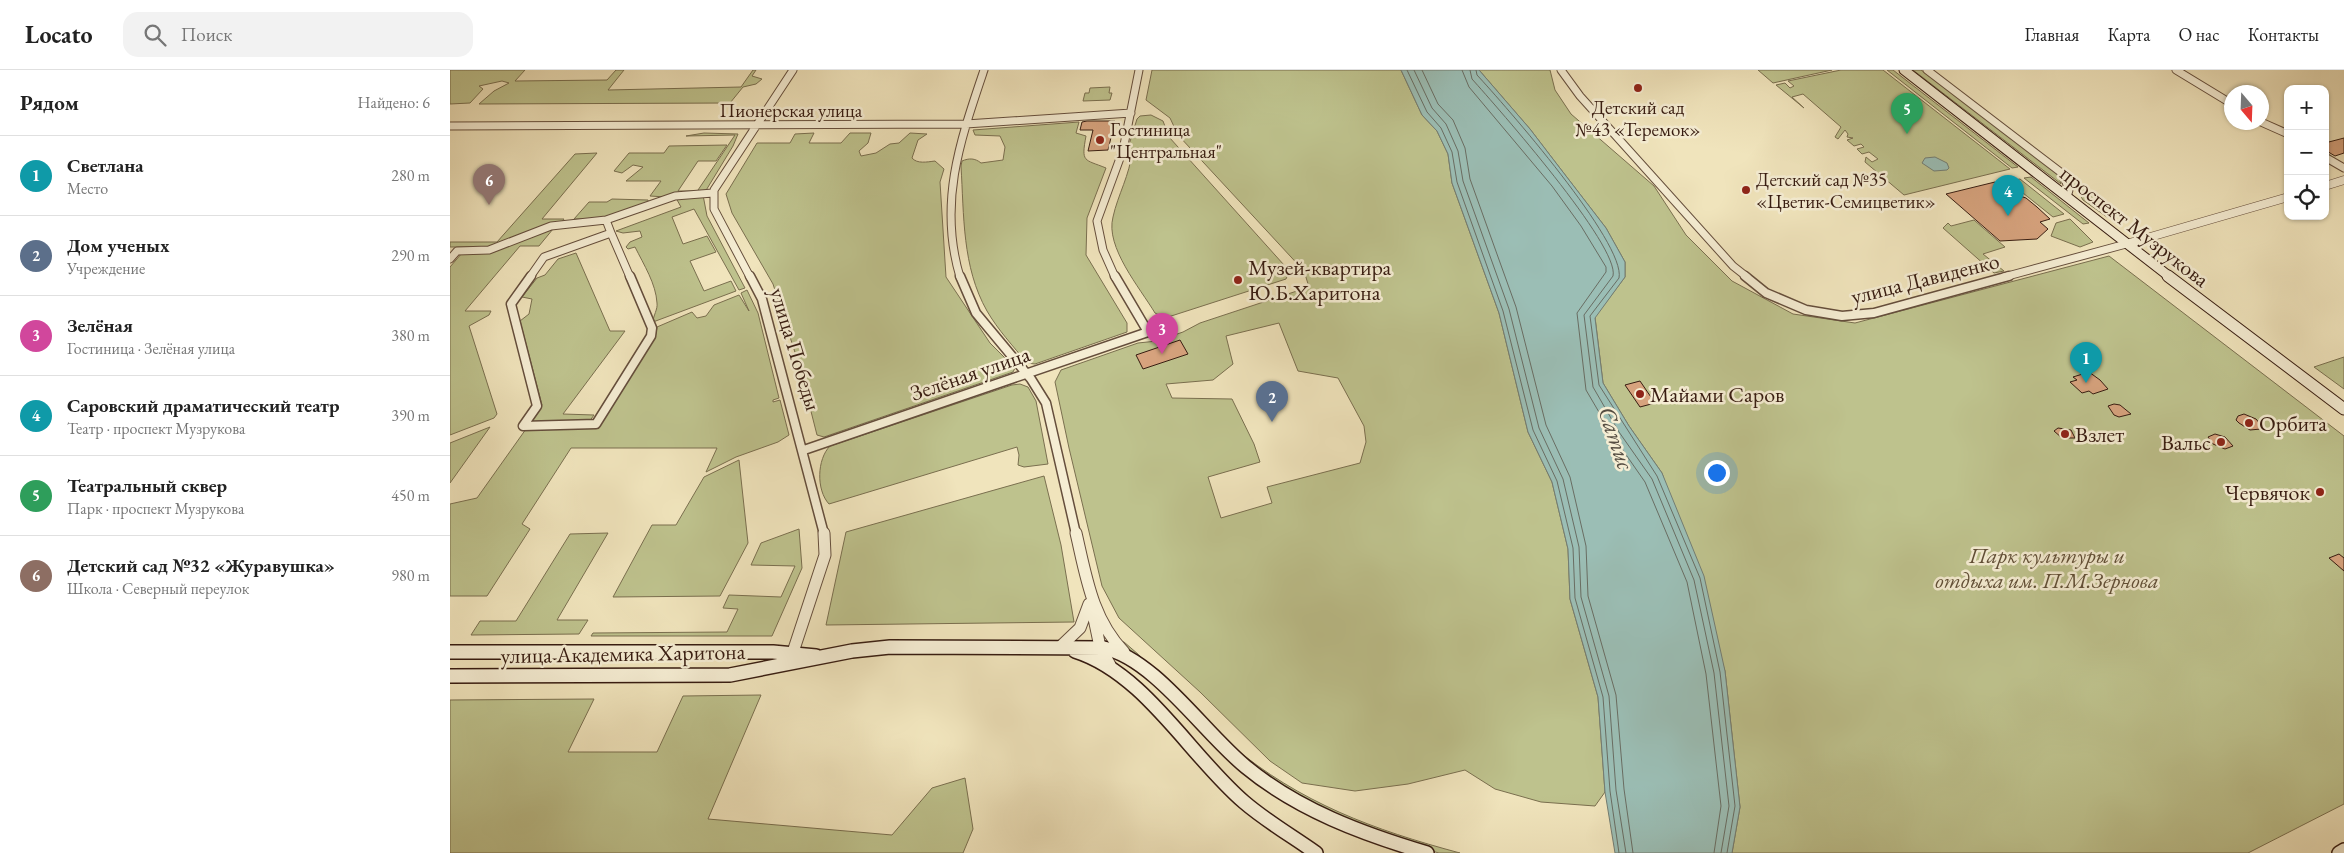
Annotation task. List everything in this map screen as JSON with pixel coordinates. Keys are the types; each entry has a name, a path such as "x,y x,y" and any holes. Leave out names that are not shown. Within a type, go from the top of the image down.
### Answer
{"main road":[{"name":"проспект Музрукова","path":"1904,70 2126,244 2344,409"},
{"name":"улица Академика Харитона","path":"450,652 791,659 870,649 919,646 1062,649 1100,647 1113,650 1129,658 1159,683 1224,749 1273,789 1336,823 1364,834 1426,853"},
{"name":"улица Академика Харитона","path":"1062,649 1091,656 1110,665 1123,675 1244,802 1316,853"},
{"name":"улица Академика Харитона","path":"450,676 686,676 749,673 791,659"},
{"path":"2339,853 2344,850"}],"street":[{"path":"450,259 457,251 489,250 551,226 606,220 675,196 713,194 724,172 793,70"},
{"path":"984,70 966,124 952,179 953,252 960,280 976,312 998,342 1038,386 1046,403 1091,597 1110,638 1129,658"},
{"path":"1127,133 1139,70"},
{"name":"улица Давиденко","path":"1561,70 1580,96 1733,266 1775,297 1806,310 1842,316 1874,312 2126,244"},
{"path":"1927,70 2063,174 2069,190 2066,197"},
{"path":"2176,70 2224,99"},
{"name":"Пионерская улица","path":"450,126 966,124 1131,113"},
{"path":"2269,124 2284,131"},
{"name":"Зелёная улица","path":"804,450 1148,332 1103,252 1097,233 1097,222 1127,133"},
{"path":"2329,159 2344,168"},
{"path":"2329,185 2344,180"},
{"name":"улица Победы","path":"713,194 714,209 762,299 824,529 825,555 791,659"},
{"path":"2126,244 2284,198"},
{"path":"606,220 652,328 651,336 596,424 523,426 537,406 511,304 544,257 611,234"},
{"path":"1091,597 1091,610 1100,647 1110,665"},
{"path":"1062,649 1080,628 1091,597"}],"green space":[{"path":"450,70 525,70 515,81 607,80 616,70 624,70 608,90 741,87 753,70 756,70 752,76 762,79 756,84 743,87 730,103 479,104 494,91 509,83 502,81 479,86 483,89 470,103 450,104"},
{"path":"1152,70 1401,70 1422,115 1437,131 1448,154 1452,183 1499,313 1528,432 1552,482 1568,549 1570,599 1598,697 1605,792 1595,806 1541,802 1495,789 1465,770 1408,784 1355,791 1302,783 1270,761 1200,692 1119,618 1102,586 1069,448 1055,382 1061,370 1138,343 1157,341 1183,332 1200,323 1309,287 1304,271 1178,135 1170,118 1146,100","holes":["1279,323 1298,371 1338,378 1364,426 1366,442 1360,463 1267,487 1272,503 1221,518 1208,477 1260,462 1254,444 1232,399 1172,398 1166,384 1213,380 1233,364 1226,336"]},
{"name":"Парк культуры и отдыха им. П.М.Зернова","path":"1479,70 1550,70 1555,90 1571,114 1654,186 1686,235 1732,281 1793,314 1855,323 2109,256 2344,436 2344,804 2248,853 1732,853 1740,807 1725,671 1662,473 1629,426 1603,383 1595,317 1625,277 1625,262 1606,228 1530,129"},
{"path":"1758,70 1832,70 1773,83"},
{"path":"1841,70 1883,70 2010,169 1904,195 1865,162 1866,157 1872,162 1878,159 1869,152 1862,154 1857,149 1864,147 1861,144 1854,146 1847,140 1853,138 1847,137 1848,134 1845,130 1838,139 1835,137 1841,127 1803,94 1792,97 1804,108 1776,85 1785,83 1790,88 1794,86 1788,81"},
{"path":"1887,70 1893,70 2018,167 2012,168"},
{"path":"1913,70 1921,70 2058,174 2061,184"},
{"path":"1110,87 1109,93 1112,93 1110,100 1083,101 1085,93 1089,93 1090,88"},
{"path":"1151,115 1163,121 1169,137 1284,265 1289,272 1286,279 1165,318 1155,313 1125,267 1114,241 1112,229 1115,209 1131,160 1132,151 1128,148 1137,119 1140,116"},
{"path":"1079,122 1076,133 1086,136 1084,156 1089,161 1106,168 1087,218 1086,255 1127,323 1127,332 1035,364 1027,363 991,318 973,277 964,222 962,161 972,159 981,163 1003,160 1005,147 1000,136 975,135 973,130"},
{"path":"704,133 738,134 733,146 705,192 696,193 735,135 686,136"},
{"path":"814,133 809,143 841,143 850,133 871,133 868,143 859,151 861,156 876,153 890,144 899,143 910,133 927,134 918,140 912,158 919,162 935,161 944,169 940,182 946,277 990,343 1015,368 1013,372 824,437 817,435 800,368 773,284 732,213 726,194 757,143 790,143 795,134"},
{"path":"727,145 716,161 698,161 678,191 695,191 666,197 650,196 661,181 626,181 643,167 633,165 622,173 614,171 629,153 664,153 669,146"},
{"path":"597,153 542,219 564,219 562,222 492,247 450,247 450,242 497,242 575,154"},
{"path":"2067,173 2121,214 2107,217 2083,200"},
{"path":"2031,177 2089,223 2083,224 2024,178"},
{"path":"2020,179 2064,214 2053,217 2008,181"},
{"path":"703,195 707,216 745,288 739,290 694,209 672,217 683,244 707,236 716,252 690,261 704,291 731,281 736,291 653,322 657,305 652,282 635,247 628,249 626,247 630,242 642,237 640,231 623,233 616,231 681,207 676,198"},
{"path":"612,199 648,200 649,204 602,219 574,219 589,202 607,202"},
{"path":"2070,219 2093,242 2080,247 2051,236 2056,223"},
{"path":"1974,220 2005,247 1983,254 2004,271 1994,273 1943,228 1948,223 1951,226"},
{"path":"553,229 539,246 520,246 465,311 491,311 489,315 469,326 497,414 494,418 450,435 450,267 462,253 488,253"},
{"path":"576,253 610,331 625,331 563,414 594,415 589,422 529,423 542,405 520,321 529,314 532,299 522,297 537,278 545,275 558,259"},
{"path":"747,290 758,313 779,398 773,400 773,402 780,400 789,435 778,442 736,457 706,472 717,448 571,448 522,524 530,529 487,596 450,596 450,504 477,498 526,429 597,427 656,334 657,327 692,312 697,318 706,316 714,305 739,295 749,311 741,293"},
{"path":"2344,357 2344,389 2314,367"},
{"path":"1020,384 1028,387 1036,401 1048,464 1024,467 1018,465 1019,455 1017,447 829,504 825,498 820,483 820,475 823,459 830,446 1012,385"},
{"path":"490,427 450,483 450,443"},
{"path":"739,460 748,543 720,596 613,597 652,525 676,525 704,477"},
{"path":"1044,476 1061,545 1074,622 826,625 846,532"},
{"path":"799,529 802,568 772,636 591,636 593,633 727,632 738,609 723,608 729,595 781,597 795,566 751,565 761,543"},
{"path":"608,533 557,620 588,620 579,634 471,635 480,621 516,621 570,534"},
{"path":"1119,641 1124,642 1138,654 1231,745 1284,783 1311,799 1368,824 1460,853 1439,853 1428,850 1334,816 1261,774"},
{"path":"761,695 708,819 892,835 932,788 965,778 973,829 963,853 450,853 450,700 594,699 568,752 657,752 683,696"}],"water":[{"name":"Сатис","path":"1401,70 1479,70 1530,129 1606,228 1625,262 1625,277 1595,318 1603,383 1629,426 1662,473 1704,576 1725,671 1740,807 1732,853 1615,853 1605,792 1598,697 1570,599 1568,549 1552,482 1528,432 1499,313 1452,183 1448,154 1437,131 1422,115"},
{"path":"1935,157 1947,163 1949,168 1947,170 1934,171 1922,163 1925,158"}],"building":[{"name":"Гостиница \"Центральная\"","path":"1115,121 1108,150 1088,151 1093,130 1080,130 1082,122"},
{"path":"2344,138 2344,153 2335,156 2329,152 2329,142"},
{"path":"1995,182 2008,192 2026,198 2037,207 2050,219 2040,222 2048,229 2037,239 2000,241 1946,194"},
{"path":"1180,340 1188,354 1143,369 1136,355"},
{"path":"2089,372 2108,389 2093,394 2089,391 2082,393 2070,382 2077,380 2073,377"},
{"name":"Майами Саров","path":"1640,381 1655,403 1640,407 1625,385"},
{"path":"2120,405 2131,414 2119,417 2114,415 2108,406"},
{"name":"Орбита","path":"2244,414 2256,419 2261,425 2261,429 2250,430 2239,423 2236,420 2238,416"},
{"name":"Взлет","path":"2058,428 2071,430 2075,438 2062,438 2054,431"},
{"name":"Вальс","path":"2215,434 2225,437 2233,446 2225,449 2213,444 2208,437"},
{"path":"2339,554 2344,558 2344,571 2329,558"}],"place":[{"name":"Детский сад №43 «Теремок»","path":"1638,88"},
{"name":"Театральный сквер","path":"1907,134"},
{"name":"Гостиница \"Центральная\"","path":"1100,140"},
{"name":"Детский сад №35 «Цветик-Семицветик»","path":"1746,190"},
{"name":"Детский сад №32 «Журавушка»","path":"489,205"},
{"name":"Саровский драматический театр","path":"2008,216"},
{"name":"Музей-квартира Ю.Б.Харитона","path":"1238,280"},
{"name":"Зелёная","path":"1162,354"},
{"name":"Светлана","path":"2086,383"},
{"name":"Майами Саров","path":"1640,394"},
{"name":"Дом ученых","path":"1272,422"},
{"name":"Орбита","path":"2249,423"},
{"name":"Взлет","path":"2065,434"},
{"name":"Вальс","path":"2221,442"},
{"name":"Червячок","path":"2320,492"}]}
